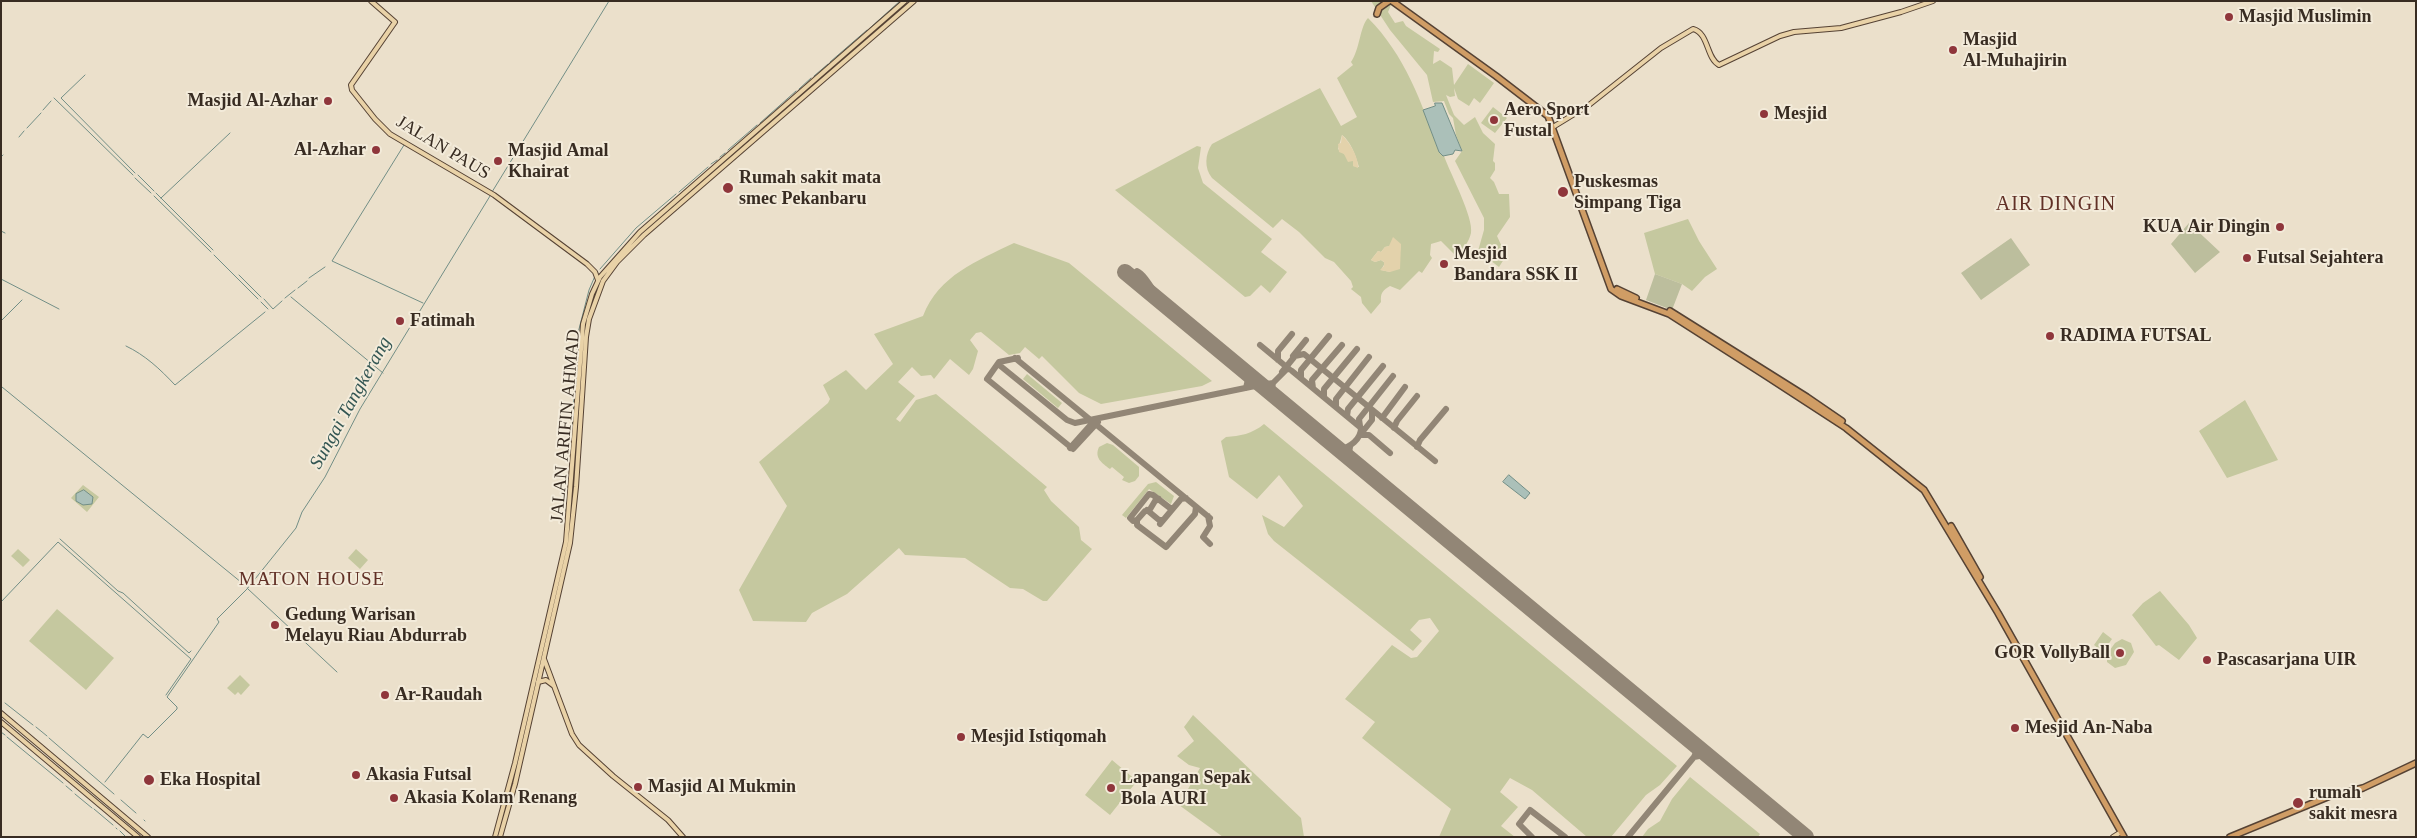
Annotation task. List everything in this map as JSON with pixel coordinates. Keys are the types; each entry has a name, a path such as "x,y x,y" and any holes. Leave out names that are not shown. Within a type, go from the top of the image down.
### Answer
{"highway":[{"path":"1377,14 1379,8 1391,1 1414,14"},
{"path":"1398,1 1544,108 1553,119 1612,286 1624,293 1662,307 1807,397 1924,486 1958,542 2124,835"},
{"path":"2230,837 2330,796 2363,788 2416,763"}],"main road":[{"name":"JALAN PAUS","path":"371,1 394,20 395,23 353,80 352,90 374,119 390,134 494,195 595,272"},
{"name":"JALAN ARIFIN AHMAD","path":"761,131 905,1"},
{"name":"JALAN ARIFIN AHMAD","path":"500,837 557,590 570,543 582,329 598,280 626,246 858,51 914,1"},
{"path":"1554,126 1589,105 1661,48 1693,29 1701,34 1714,61 1719,65 1780,36 1794,32 1841,28 1901,12 1933,1"},
{"path":"855,46 858,51"},
{"name":"JALAN ARIFIN AHMAD","path":"578,422 586,337 596,297 600,287 617,262 652,225"},
{"path":"598,280 595,272 605,271"},
{"name":"JALAN ARIFIN AHMAD","path":"495,837 538,682 557,590"},
{"path":"543,658 572,734 579,745 613,776 668,820 683,837"},
{"path":"538,682 546,680 554,686"},
{"path":"1,713 148,837"},
{"path":"1,722 138,837"},
{"path":"67,777 70,772"},
{"path":"2113,837 2124,835"}],"green space":[{"path":"1371,1 1385,1 1391,5 1388,12 1395,23 1403,21 1406,26 1440,49 1438,52 1434,51 1433,64 1440,60 1452,68 1454,85 1468,64 1494,83 1480,103 1474,98 1469,106 1458,99 1454,88 1455,96 1450,97 1446,95 1454,115 1464,125 1475,117 1483,133 1495,144 1493,161 1495,163 1495,170 1490,178 1494,182 1499,194 1509,194 1510,217 1497,236 1503,249 1502,252 1506,256 1499,267 1478,251 1484,230 1484,218 1455,161 1462,151 1456,135 1453,118 1449,114 1444,101 1433,102 1427,75 1390,30"},
{"path":"1368,18 1381,32 1411,80 1439,152 1444,156 1461,195 1471,226 1469,239 1457,257 1441,241 1431,244 1430,255 1432,258 1422,273 1419,271 1400,290 1390,286 1382,292 1381,302 1371,314 1362,303 1361,297 1351,289 1353,287 1351,281 1334,262 1325,258 1299,232 1282,219 1273,228 1212,178 1206,161 1212,144 1320,88 1341,126 1357,117 1337,78 1353,65 1351,62","holes":["1342,135 1350,145 1359,167 1353,166 1353,161 1338,149","1401,244 1399,259 1390,272 1381,270 1385,263 1381,260 1375,262 1371,260 1378,251 1381,252 1385,247"]},
{"name":"Aero Sport Fustal","path":"1493,107 1507,118 1495,133 1481,123"},
{"path":"1197,146 1201,147 1198,168 1203,183 1272,239 1261,252 1287,272 1270,293 1261,285 1250,296 1245,297 1115,190"},
{"path":"1688,219 1699,241 1717,269 1705,277 1692,291 1682,284 1655,274 1644,233"},
{"path":"2189,223 2220,252 2195,273 2171,244"},
{"path":"2011,238 2030,265 1981,300 1961,273"},
{"path":"1014,243 1069,263 1212,381 1202,386 1101,404 1079,393 1042,356 1039,359 1025,347 1020,353 1009,355 981,332 976,333 970,340 978,351 973,369 969,375 950,359 934,379 931,375 921,376 912,367 898,382 915,396 896,419 900,422 916,400 936,394 1047,487 1044,490 1051,501 1079,527 1081,540 1092,549 1047,601 1043,601 1023,589 1010,588 965,558 905,555 899,548 847,594 812,613 806,622 753,621 739,590 787,506 759,462 828,403 830,399 823,385 846,370 866,390 893,364 874,334 923,316 930,302 949,280 973,263"},
{"path":"1655,274 1682,284 1672,310 1646,300"},
{"path":"1027,374 1062,403 1058,408 1023,379"},
{"path":"2245,400 2278,460 2227,478 2199,431"},
{"path":"1264,424 1677,766 1660,785 1646,795 1611,837 1587,837 1532,790 1510,778 1500,792 1518,807 1501,826 1515,837 1439,837 1451,809 1362,738 1375,722 1345,699 1392,645 1411,658 1417,657 1439,631 1430,618 1419,620 1410,630 1422,641 1413,651 1274,541 1268,534 1262,515 1284,527 1303,506 1279,475 1257,499 1229,477 1221,441 1226,437 1250,432"},
{"path":"1107,443 1113,445 1139,467 1139,476 1135,481 1129,483 1122,480 1124,477 1112,467 1110,469 1104,465 1100,460 1097,454 1099,447"},
{"path":"1156,482 1174,496 1171,504 1149,489 1126,518 1122,515 1148,484"},
{"path":"83,485 99,497 87,512 71,498"},
{"path":"18,549 30,560 23,567 11,556"},
{"path":"356,549 368,560 360,569 348,558"},
{"path":"2160,591 2189,625 2197,638 2179,660 2159,645 2156,646 2132,615 2143,603"},
{"path":"57,609 114,658 86,690 29,641"},
{"path":"2103,632 2112,639 2103,652 2094,645"},
{"name":"GOR VollyBall","path":"2122,639 2131,643 2134,652 2126,665 2115,668 2107,662 2107,654 2115,643"},
{"path":"240,675 250,685 241,695 238,692 235,695 227,688"},
{"path":"1193,715 1301,818 1304,837 1223,837 1179,805 1200,768 1189,765 1177,756 1194,741 1184,727"},
{"name":"Lapangan Sepak Bola AURI","path":"1112,760 1137,781 1110,815 1085,795"},
{"path":"1690,777 1760,834 1758,837 1642,837 1648,829 1660,821 1672,799"}],"sand":[{"path":"1342,135 1355,155 1358,168 1353,166 1353,161 1348,162 1344,154 1339,152 1338,144 1341,143"},
{"path":"1393,237 1401,244 1400,269 1390,272 1380,270 1384,266 1384,262 1381,260 1375,262 1371,260 1378,251 1381,252 1385,247 1389,246"}],"water":[{"path":"1435,103 1442,103 1462,151 1455,150 1453,154 1443,156 1439,152 1423,110 1435,106"},
{"path":"1509,475 1530,493 1525,499 1503,482"},
{"path":"84,490 93,497 92,504 83,505 76,501 76,494"}],"waterway":[{"name":"Sungai Tangkerang","path":"492,192 609,1"},
{"path":"870,28 900,1"},
{"path":"830,62 867,30"},
{"path":"814,76 828,64"},
{"path":"85,75 61,98 135,173"},
{"path":"799,89 811,78"},
{"path":"760,123 796,91"},
{"path":"54,98 133,175"},
{"path":"43,110 51,101"},
{"path":"27,128 41,113"},
{"path":"728,150 757,125"},
{"path":"19,137 24,131"},
{"path":"161,198 230,133"},
{"path":"404,145 332,261 423,303"},
{"path":"720,157 725,153"},
{"path":"711,164 717,160"},
{"path":"679,192 708,167"},
{"path":"138,175 154,191"},
{"path":"135,178 151,193"},
{"path":"156,193 213,250"},
{"path":"600,269 636,228 676,194"},
{"path":"154,196 211,252"},
{"name":"Sungai Tangkerang","path":"105,782 143,734 148,738 177,709 167,697 219,622 217,619 247,589 296,528 302,512 325,477 360,409 490,196"},
{"path":"1,231 5,233"},
{"path":"214,255 258,299"},
{"path":"309,278 325,267"},
{"path":"239,275 261,297"},
{"path":"578,333 589,290 595,276"},
{"path":"1,279 59,309"},
{"path":"298,288 307,281"},
{"path":"285,298 295,290"},
{"path":"291,297 383,373"},
{"path":"264,299 273,309 282,301"},
{"path":"1,321 22,300"},
{"path":"261,302 268,309"},
{"path":"126,346 152,363 175,385 265,312"},
{"path":"576,358 578,337"},
{"path":"572,434 576,362"},
{"path":"2,387 247,587"},
{"path":"566,511 569,479"},
{"path":"60,539 189,653 191,651"},
{"path":"1,602 58,542 191,659 166,695"},
{"path":"248,589 337,672"},
{"path":"5,703 33,725"},
{"path":"36,727 47,736"},
{"path":"1,732 5,735"},
{"path":"7,737 63,783"},
{"path":"49,738 114,794"},
{"path":"66,786 72,791"},
{"path":"75,794 92,808"},
{"path":"121,800 136,813"},
{"path":"94,809 113,825"},
{"path":"120,831 126,837"}],"taxiway":[{"path":"1147,290 1131,282 1129,278 1137,271 1140,273 1163,304"},
{"path":"1278,360 1278,351 1292,334"},
{"path":"1301,378 1301,370 1329,336"},
{"path":"1293,356 1306,340"},
{"path":"1260,345 1289,369"},
{"path":"1313,388 1312,380 1342,345"},
{"path":"1324,397 1324,389 1357,349"},
{"path":"1282,372 1295,356 1304,354 1435,461"},
{"path":"1336,407 1336,399 1369,357"},
{"path":"1015,358 1210,518"},
{"path":"1018,358 999,362 987,379 1073,449 1098,422"},
{"path":"998,364 1067,420 1075,423 1255,386 1264,387"},
{"path":"1347,416 1348,409 1383,366"},
{"path":"1261,385 1273,383 1286,370"},
{"path":"1292,371 1361,428 1359,436 1351,445 1339,449 1335,447"},
{"path":"1246,388 1249,375"},
{"path":"1360,426 1359,419 1393,376"},
{"path":"1273,383 1274,396"},
{"path":"1382,418 1405,387"},
{"path":"1394,428 1397,421 1417,396"},
{"path":"1417,447 1420,440 1446,409"},
{"path":"1372,410 1372,420 1360,435 1369,435 1390,453"},
{"path":"1070,448 1095,420"},
{"path":"1350,447 1349,453 1352,461"},
{"path":"1173,508 1170,508 1149,494 1130,518 1133,521 1137,520 1137,525 1166,547 1195,514 1196,507"},
{"path":"1160,524 1181,499 1186,498"},
{"path":"1137,520 1145,511 1149,511 1155,501 1159,499"},
{"path":"1147,510 1159,520 1163,520"},
{"path":"1208,516 1210,526 1203,537 1210,544"},
{"path":"1693,743 1696,752 1694,757 1704,755 1709,757"},
{"path":"1628,837 1694,757"},
{"path":"1532,837 1519,824 1530,810 1565,837"}],"runway":[{"path":"1125,272 1806,837"}],"place":[{"name":"Masjid Muslimin","path":"2229,17"},
{"name":"Masjid Al-Muhajirin","path":"1953,50"},
{"name":"Masjid Al-Azhar","path":"328,101"},
{"name":"Mesjid","path":"1764,114"},
{"name":"Aero Sport Fustal","path":"1494,120"},
{"name":"Al-Azhar","path":"376,150"},
{"name":"Masjid Amal Khairat","path":"498,161"},
{"name":"Rumah sakit mata smec Pekanbaru","path":"728,188"},
{"name":"Puskesmas Simpang Tiga","path":"1563,192"},
{"name":"KUA Air Dingin","path":"2280,227"},
{"name":"Futsal Sejahtera","path":"2247,258"},
{"name":"Mesjid Bandara SSK II","path":"1444,264"},
{"name":"Fatimah","path":"400,321"},
{"name":"RADIMA FUTSAL","path":"2050,336"},
{"name":"Gedung Warisan Melayu Riau Abdurrab","path":"275,625"},
{"name":"GOR VollyBall","path":"2120,653"},
{"name":"Pascasarjana UIR","path":"2207,660"},
{"name":"Ar-Raudah","path":"385,695"},
{"name":"Mesjid An-Naba","path":"2015,728"},
{"name":"Mesjid Istiqomah","path":"961,737"},
{"name":"Akasia Futsal","path":"356,775"},
{"name":"Eka Hospital","path":"149,780"},
{"name":"Masjid Al Mukmin","path":"638,787"},
{"name":"Lapangan Sepak Bola AURI","path":"1111,788"},
{"name":"Akasia Kolam Renang","path":"394,798"},
{"name":"rumah sakit mesra","path":"2298,803"}],"district":[{"name":"AIR DINGIN","path":"2056,205"},
{"name":"MATON HOUSE","path":"312,580"}]}
